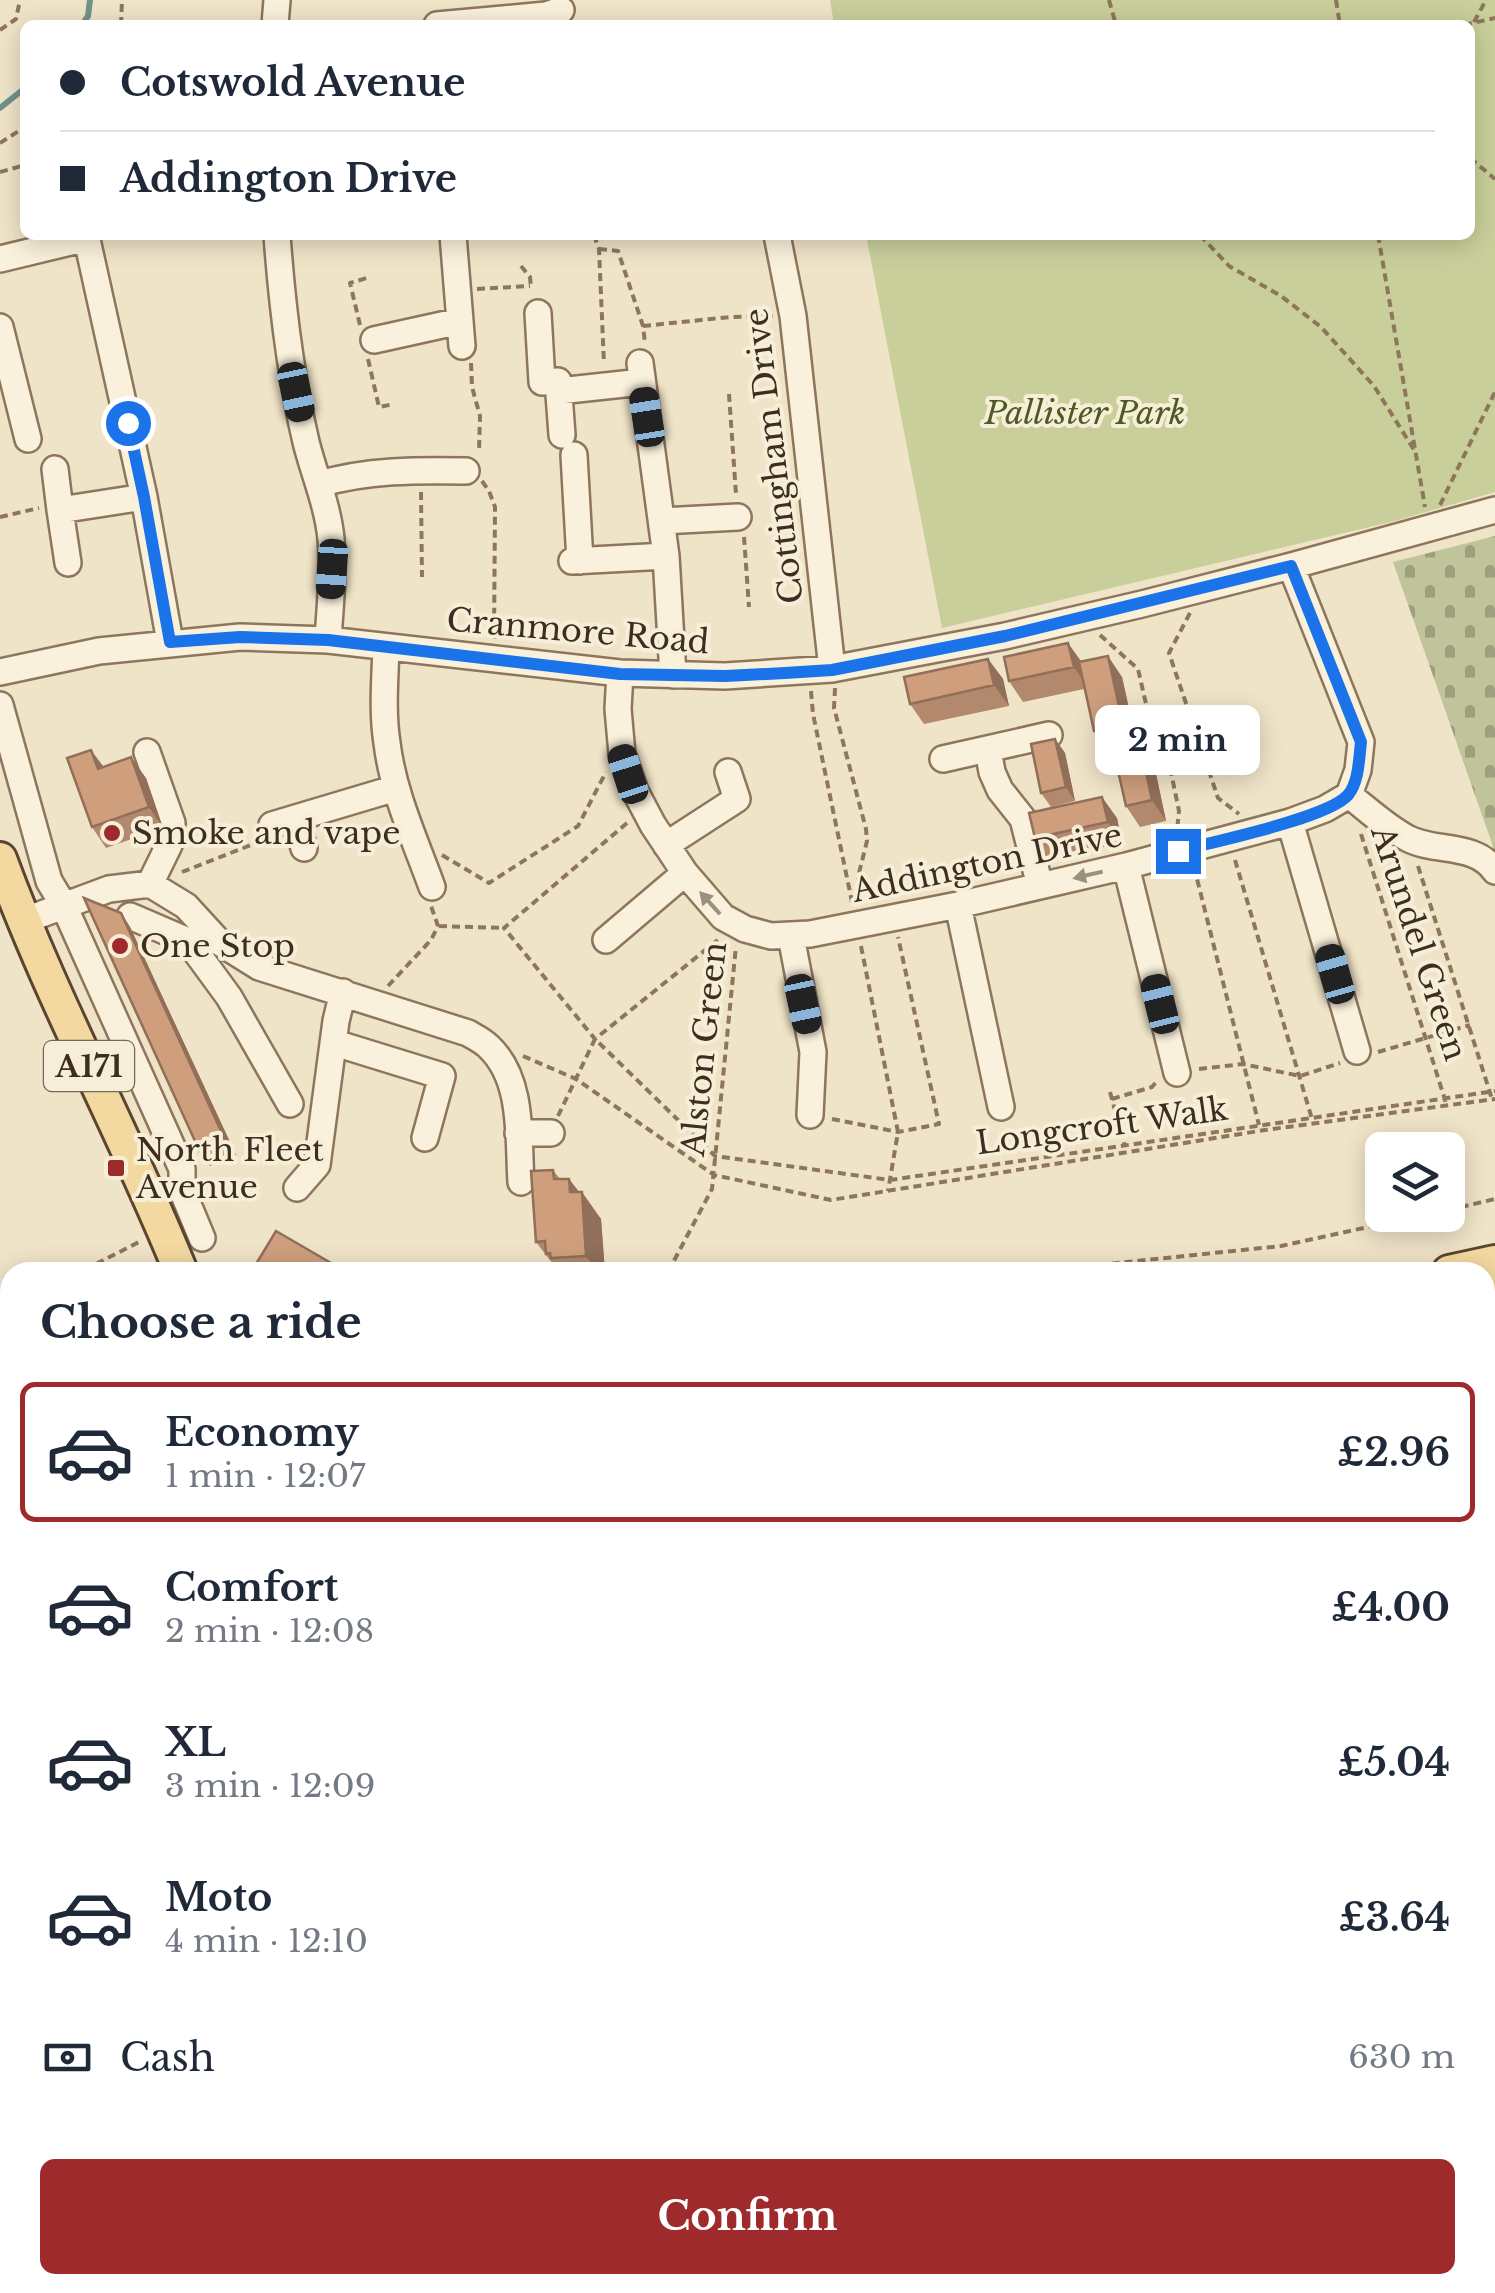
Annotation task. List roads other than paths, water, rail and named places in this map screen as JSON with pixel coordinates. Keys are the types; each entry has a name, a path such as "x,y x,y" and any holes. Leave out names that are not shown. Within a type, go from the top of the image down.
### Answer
{"main road":[{"name":"A171","path":"0,859 22,921 176,1262"}],"street":[{"path":"486,20 562,12"},
{"path":"0,259 75,240"},
{"path":"88,240 144,497 170,642"},
{"path":"277,240 284,324 307,444 331,536 328,640"},
{"path":"374,340 461,333 454,240"},
{"name":"Cottingham Drive","path":"779,240 793,316 827,669"},
{"path":"535,305 542,382 558,381 568,445 576,561 666,556"},
{"path":"0,327 7,386 28,439"},
{"path":"559,390 605,387 641,373 666,556 673,676"},
{"path":"55,469 68,563"},
{"path":"320,484 343,477 466,471"},
{"path":"60,510 144,497"},
{"name":"Cranmore Road","path":"0,672 99,651 240,637 328,640 620,674 725,676 827,669 1082,618 1495,510"},
{"path":"662,521 738,517"},
{"path":"1291,566 1361,742 1358,770 1348,794 1410,840 1465,851 1479,856 1495,870"},
{"path":"386,647 386,730 396,788 432,887"},
{"path":"606,940 685,873 644,809 628,774 620,746 620,674"},
{"path":"0,705 49,880 182,1168 182,1190 202,1238"},
{"path":"943,759 1049,735"},
{"path":"988,749 1000,790 1022,819 1040,886"},
{"path":"146,752 172,823 168,845 150,884"},
{"path":"666,845 736,799 728,772"},
{"path":"304,848 284,822 396,788"},
{"name":"Addington Drive","path":"685,873 714,908 736,925 771,936 791,936 958,905 1126,866 1290,822 1326,809 1348,794"},
{"path":"1290,822 1361,1055"},
{"path":"1126,866 1176,1073"},
{"path":"22,921 109,889 150,884 186,906 218,942 259,967 468,1033 488,1046 509,1075 517,1111 520,1182"},
{"path":"958,905 1001,1107"},
{"path":"130,916 188,941 229,997 290,1104"},
{"path":"791,936 813,1052 810,1114"},
{"path":"229,997 259,967"},
{"path":"297,1188 317,1166 343,992"},
{"path":"335,1044 442,1076 425,1138"},
{"path":"518,1133 551,1132"}],"waterway":[{"path":"85,20 90,0"},
{"path":"0,108 20,92"}],"place":[{"name":"Smoke and vape","path":"112,833"},
{"name":"One Stop","path":"120,946"},
{"name":"North Fleet Avenue","path":"116,1168"}],"park label":[{"name":"Pallister Park","path":"1085,413"}]}
